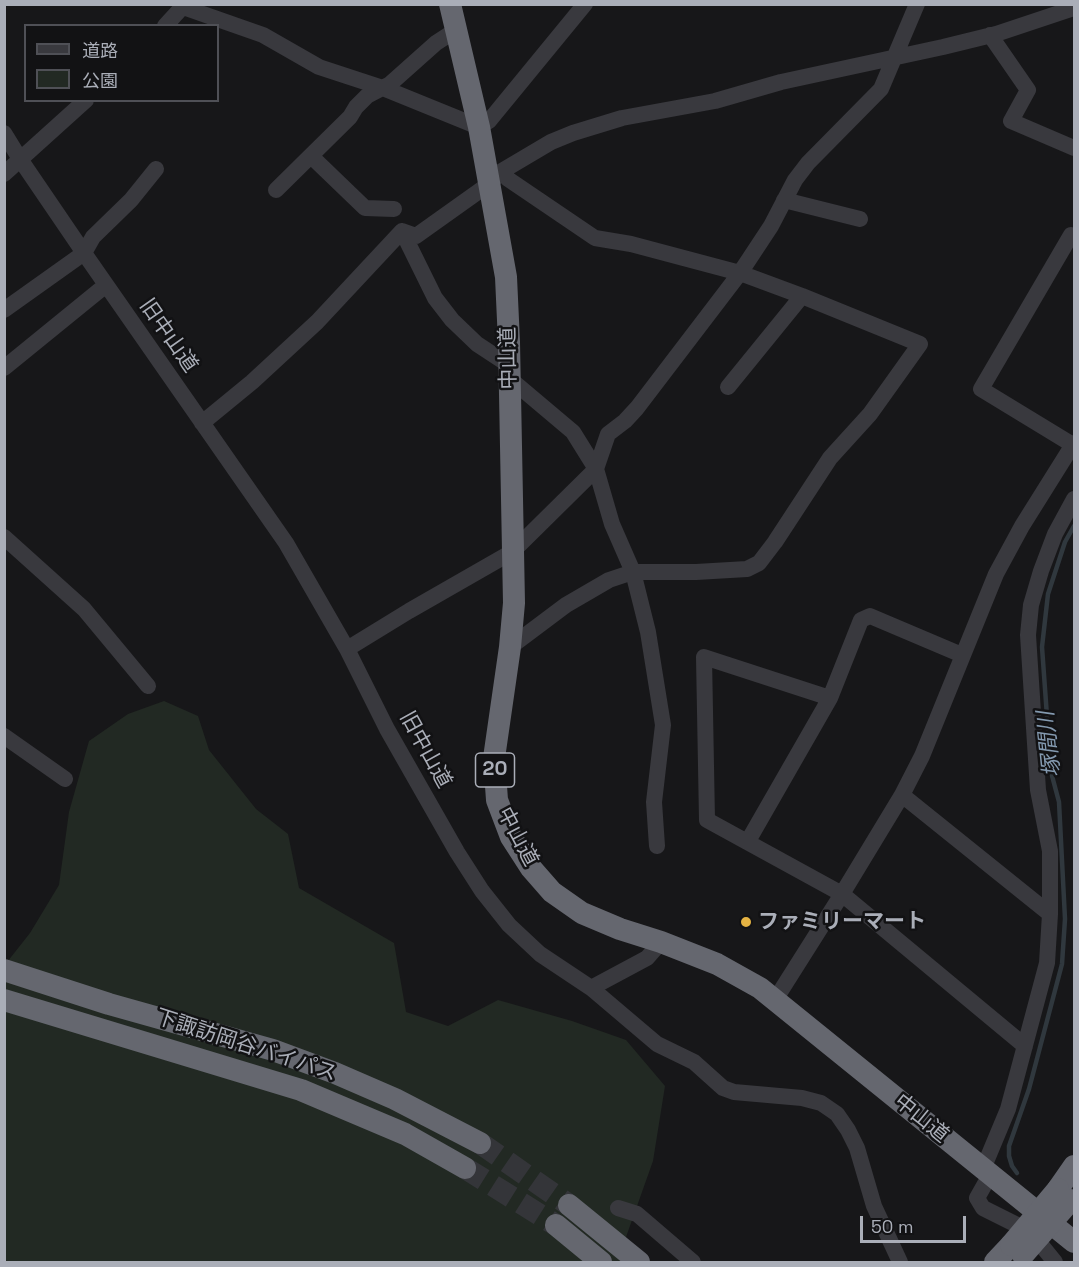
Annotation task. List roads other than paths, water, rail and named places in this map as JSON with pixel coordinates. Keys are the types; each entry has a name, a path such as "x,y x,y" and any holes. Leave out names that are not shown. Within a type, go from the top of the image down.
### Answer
{"highway":[{"name":"中山道","path":"450,4 479,127 496,178 506,277 514,603 494,758 497,800 512,837 531,868 552,892 582,913 717,964 745,979 1074,1242"},
{"name":"下諏訪岡谷バイパス","path":"4,970 109,1004 294,1058 395,1099 480,1143"},
{"name":"下諏訪岡谷バイパス","path":"4,1000 301,1090 405,1134 465,1168"},
{"path":"995,1263 1017,1254 1068,1194 1074,1166"},
{"path":"569,1205 639,1263"},
{"path":"556,1225 601,1263"}],"street":[{"path":"167,24 184,6 262,35 319,67 383,88 479,127 489,121 585,4"},
{"path":"347,650 409,611 512,552 596,469 608,434 637,408 740,273 771,225 795,180 808,163 881,89 917,4"},
{"path":"402,231 416,236 496,178 551,142 573,133 622,118 715,101 781,82 990,35 1074,8"},
{"path":"276,190 350,117 367,96 396,80 436,43 456,30"},
{"path":"990,35 1028,90 1011,121 1074,148"},
{"path":"4,174 84,102"},
{"name":"旧中山道","path":"4,133 106,285 286,543 347,650 387,729 457,852 482,891 509,925 540,954 591,988 657,1044 694,1062 723,1088 734,1092 802,1098 820,1103 837,1114 857,1148 874,1206 900,1263"},
{"path":"311,156 365,208 394,209"},
{"path":"4,310 84,253 93,237 131,200 156,169"},
{"path":"496,178 508,179 595,237 632,244 740,273 920,344 870,414 830,458 775,542 759,562 747,569 633,572 609,580 566,604 510,647"},
{"path":"784,200 860,219"},
{"path":"402,231 435,298 452,320 573,432 596,469 612,524 633,572 648,632 663,725 654,801 657,846"},
{"path":"202,423 252,382 317,322 402,231"},
{"path":"774,1000 902,795 922,756 996,574 1022,526 1074,444 981,389 1071,235 1074,236"},
{"path":"4,368 106,285"},
{"path":"728,387 802,296"},
{"path":"1056,1263 1042,1246 1017,1225 983,1208 977,1198 1008,1109 1047,963 1050,851 1038,790 1028,635 1031,605 1041,571 1054,534 1074,499"},
{"path":"4,537 84,609 148,686"},
{"path":"748,841 830,698 861,620 870,616 963,655"},
{"path":"830,698 704,657 707,819 842,894 1025,1046"},
{"path":"4,736 65,779"},
{"path":"902,795 1050,914"},
{"path":"591,988 647,958 661,942"},
{"path":"618,1208 637,1214 693,1263"}],"waterway":[{"name":"塚間川","path":"1017,1173 1009,1156 1009,1146 1029,1089 1062,964 1065,919 1059,802 1051,772 1042,647 1048,594 1065,542 1074,526"}],"tunnel":[{"path":"480,1143 569,1205"},
{"path":"465,1168 556,1225"}],"place":[{"name":"ファミリーマート","path":"746,922"}]}
